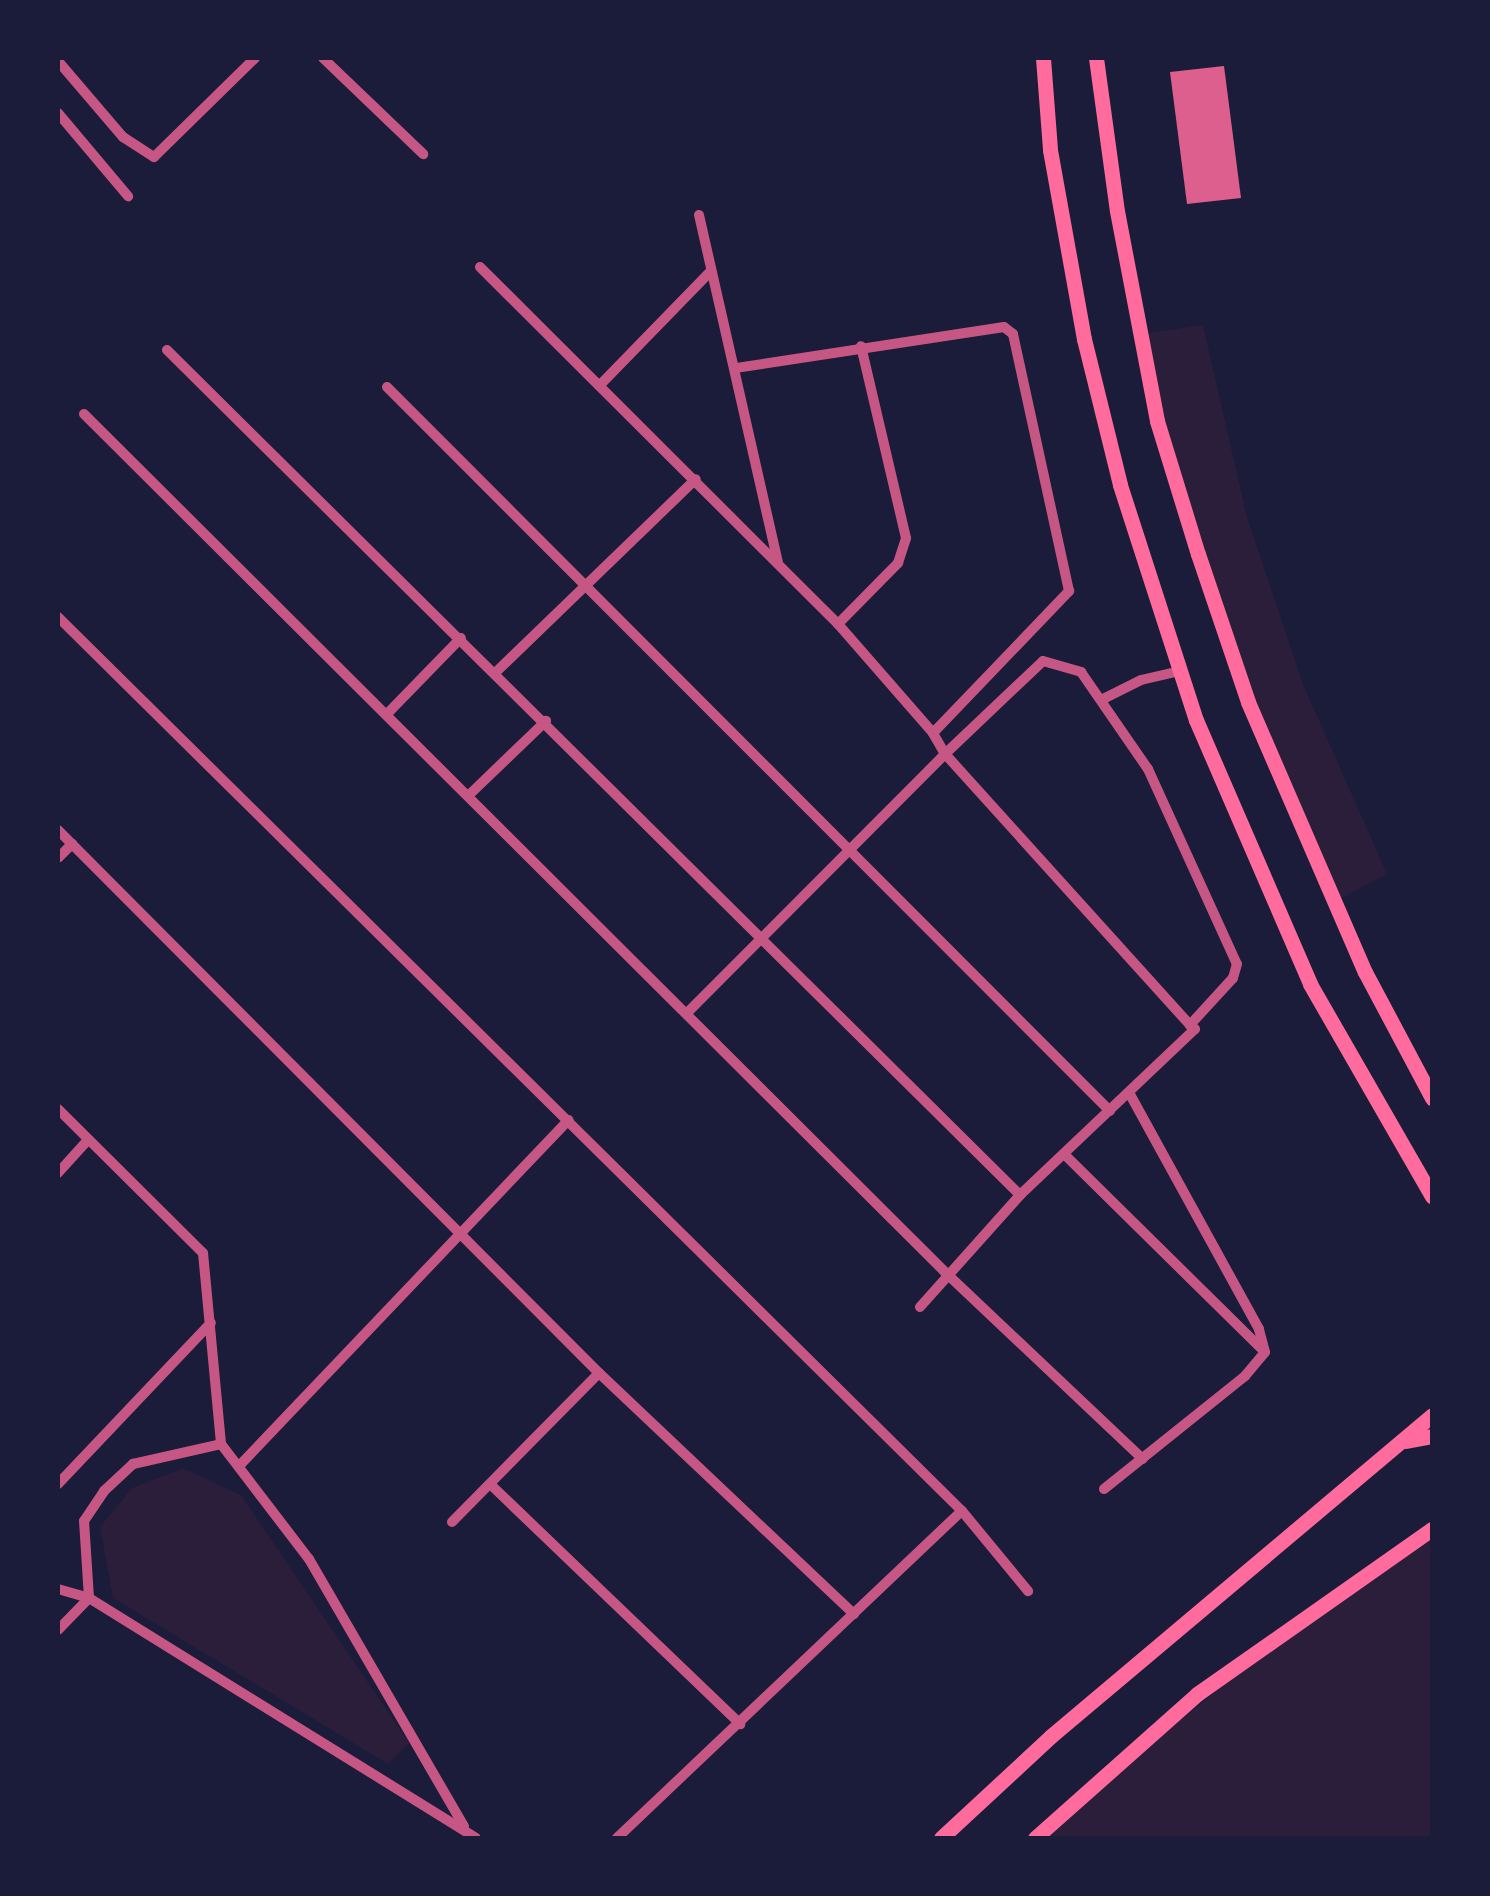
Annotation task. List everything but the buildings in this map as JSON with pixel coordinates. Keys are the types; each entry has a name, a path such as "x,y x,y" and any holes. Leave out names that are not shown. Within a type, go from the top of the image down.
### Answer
{"main road":[{"path":"1042,58 1050,150 1084,339 1120,485 1180,672 1310,984 1432,1196"},
{"path":"1096,58 1117,210 1157,421 1198,554 1272,756 1365,972 1432,1098"},
{"path":"940,1838 1051,1736 1406,1440 1432,1414"},
{"path":"1406,1440 1432,1436"},
{"path":"1034,1838 1197,1694 1432,1529"}],"street":[{"path":"58,61 123,137 154,157 255,58"},
{"path":"323,58 423,154"},
{"path":"58,113 128,196"},
{"path":"699,215 778,564"},
{"path":"480,267 838,624 932,733 945,754 1190,1025 1192,1036 1020,1196 945,1272 920,1307"},
{"path":"601,384 711,270"},
{"path":"734,368 994,325 1013,334 1067,579 1063,600 932,733"},
{"path":"838,624 898,562 906,538 862,346"},
{"path":"167,350 764,935 1020,1196"},
{"path":"387,386 1110,1111"},
{"path":"84,414 689,1011 945,1272 1143,1459"},
{"path":"495,672 696,479"},
{"path":"58,617 962,1512 1028,1591"},
{"path":"387,714 461,638"},
{"path":"689,1011 1043,660 1069,664 1102,699 1148,769 1236,964 1233,978 1190,1025"},
{"path":"1102,699 1141,680 1180,672"},
{"path":"469,794 546,721"},
{"path":"58,830 599,1373 854,1614"},
{"path":"58,858 72,844"},
{"path":"1129,1093 1260,1329 1265,1352"},
{"path":"58,1109 86,1142 203,1253 221,1444 241,1464 309,1559 464,1826 476,1838"},
{"path":"241,1464 569,1120"},
{"path":"58,1173 86,1142"},
{"path":"1064,1154 1265,1352"},
{"path":"58,1484 210,1323"},
{"path":"1104,1489 1245,1376 1265,1352"},
{"path":"452,1522 599,1373"},
{"path":"58,1630 89,1598 84,1521 104,1491 132,1464 221,1444"},
{"path":"490,1484 740,1724"},
{"path":"616,1838 962,1512"},
{"path":"58,1589 89,1598 363,1772 464,1826"}],"shaded area":[{"path":"1203,325 1247,517 1303,684 1387,874 1336,901 1248,702 1204,572 1141,334"},
{"path":"183,1468 241,1495 409,1743 388,1764 113,1598 100,1527 132,1488"},
{"path":"1432,1531 1432,1838 1034,1838 1344,1588"}]}
